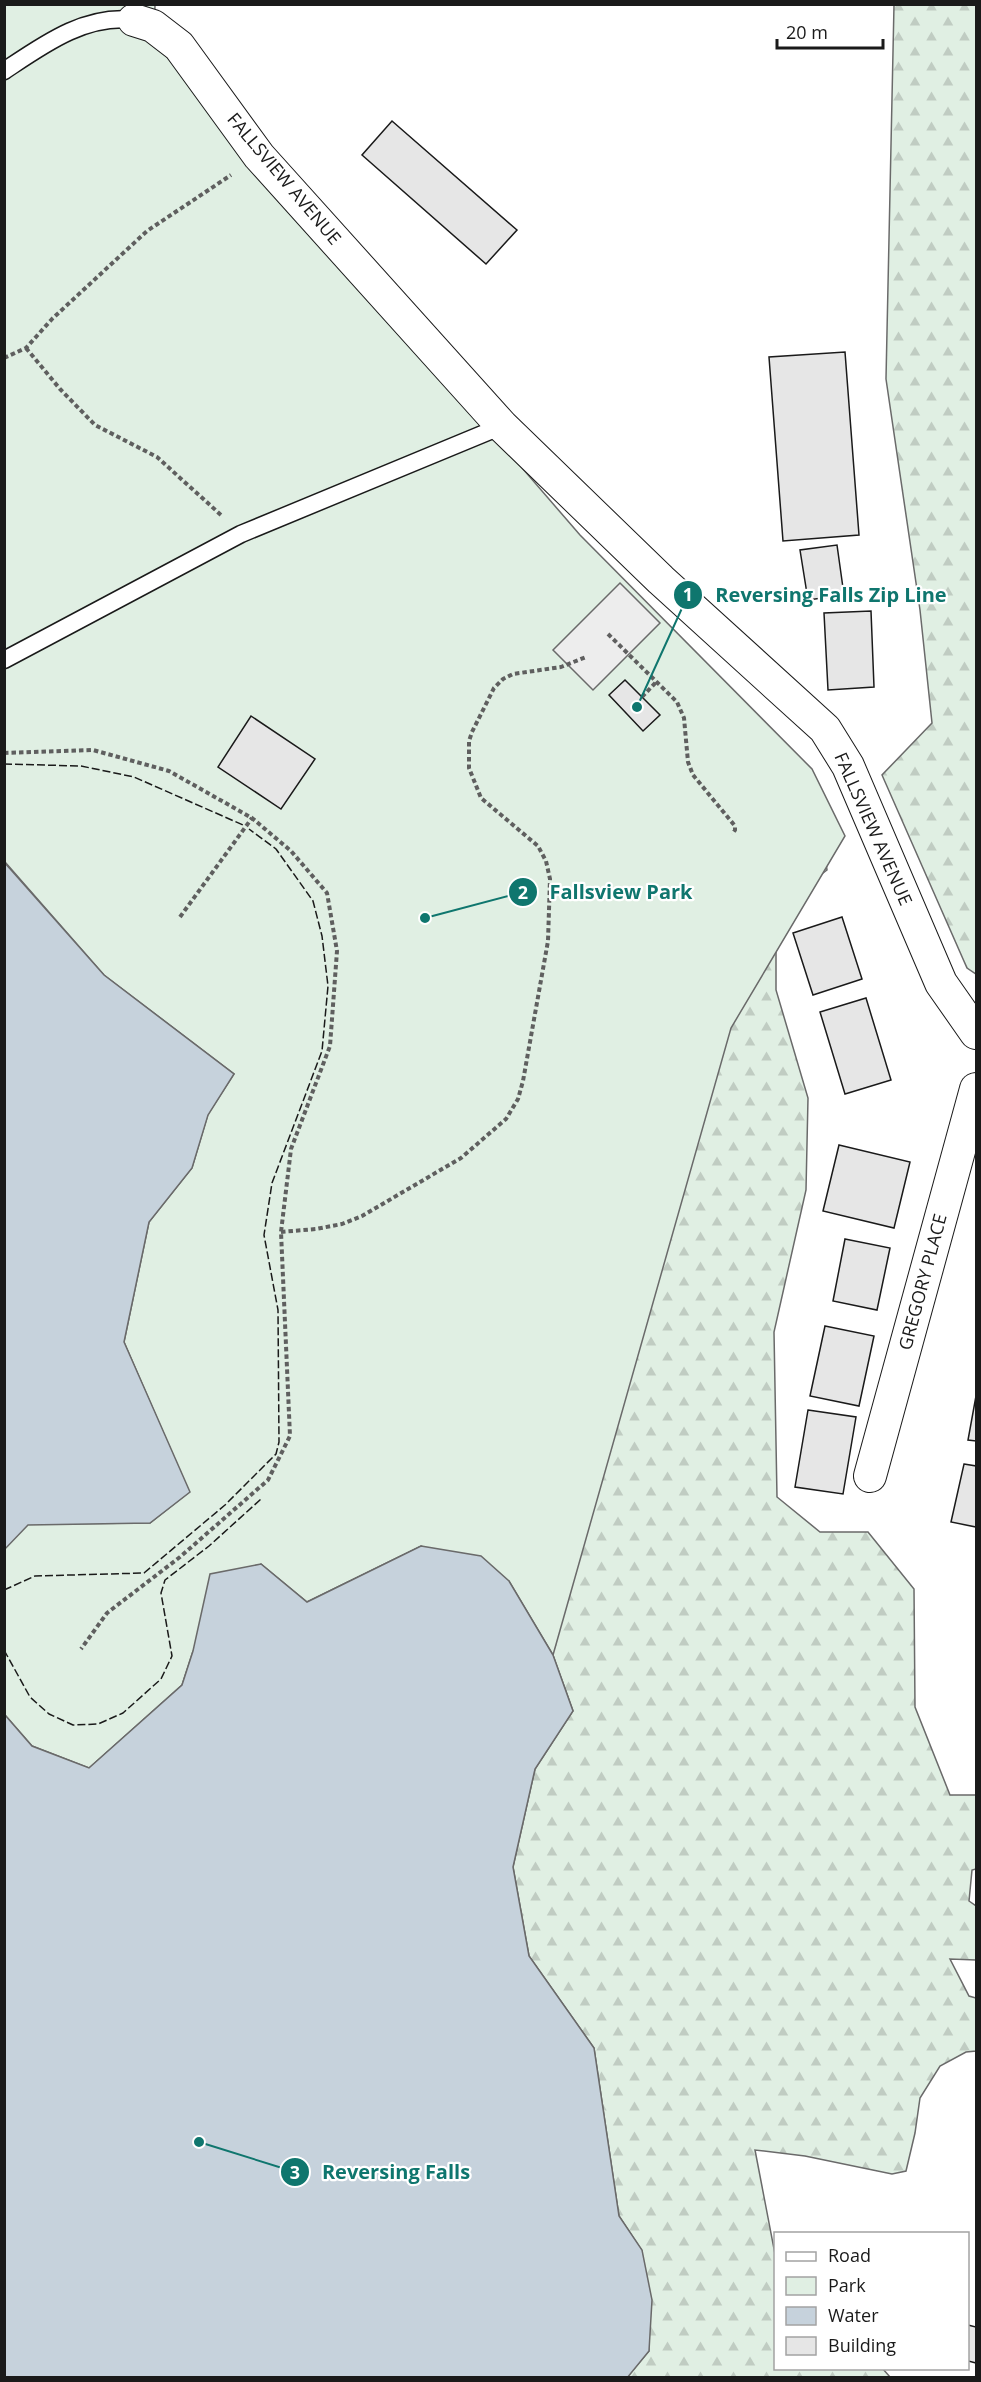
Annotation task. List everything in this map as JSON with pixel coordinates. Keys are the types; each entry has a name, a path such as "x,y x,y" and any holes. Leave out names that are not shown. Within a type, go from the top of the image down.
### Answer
{"street":[{"name":"FALLSVIEW AVENUE","path":"134,20 153,26 173,40 259,156 502,426 661,580 825,729 848,766 941,982 976,1033"},
{"name":"GREGORY PLACE","path":"870,1476 976,1089"}],"lane":[{"name":"FALLSVIEW AVENUE","path":"4,71 39,48 80,27 104,19 134,20"},
{"path":"4,660 241,534 502,426"}],"path":[{"path":"4,358 26,348 52,319 147,231 259,156"},
{"path":"26,348 95,425 157,457 241,534"},
{"path":"608,634 677,702 684,718 687,753 693,775 735,826 732,834"},
{"path":"281,1232 342,1224 362,1216 461,1158 506,1119 518,1099 548,941 550,879 546,861 538,846 481,798 469,768 470,741 472,732 494,688 503,679 513,674 561,667 586,657"},
{"path":"642,697 657,681"},
{"path":"4,753 93,750 169,771 252,818 291,851 327,893 337,951 330,1046 291,1149 281,1232 290,1436 268,1480 180,1557 107,1613 81,1649"},
{"path":"180,917 252,818"}],"green space":[{"path":"5,5 155,5 154,42 580,535 812,769 845,836 731,1028 553,1655 509,1581 421,1546 307,1602 261,1564 193,1651 182,1685 89,1768 32,1746 5,1715 4,1549 27,1524 150,1523 189,1492 124,1342 149,1222 192,1168 208,1114 234,1074 104,975 5,862"},
{"path":"894,5 976,5 976,974 967,968 882,775 932,723 920,610 886,379"},
{"path":"816,795 827,870 776,909 776,990 808,1098 806,1190 774,1332 777,1497 820,1532 868,1532 914,1589 915,1707 950,1795 976,1795 976,1869 972,1870 969,1901 976,1906 976,1960 950,1959 969,1996 976,1998 976,2051 966,2052 940,2066 920,2098 906,2171 892,2174 805,2156 755,2150 774,2249 774,2370 884,2370 890,2377 627,2377 649,2351 642,2251 619,2216 594,2048 529,1956 513,1867 535,1769 573,1711 553,1655 526,1298"}],"shaded area":[{"path":"620,583 660,623 593,690 553,650"}],"water":[{"path":"4,862 104,975 234,1074 208,1115 192,1168 149,1222 124,1342 190,1492 150,1523 28,1525 5,1549"},
{"path":"421,1546 481,1556 509,1581 553,1655 573,1711 535,1769 513,1867 529,1956 594,2048 619,2216 642,2250 652,2300 649,2351 627,2378 5,2377 5,1715 32,1746 89,1768 182,1685 193,1651 210,1574 261,1564 307,1602"}],"building":[{"path":"392,121 517,230 486,264 362,155"},
{"path":"845,352 859,535 783,541 769,357"},
{"path":"837,545 844,595 808,600 800,550"},
{"path":"871,611 874,687 828,690 824,613"},
{"path":"625,680 660,715 643,731 609,695"},
{"path":"251,716 315,759 281,809 218,767"},
{"path":"842,917 862,979 813,995 793,933"},
{"path":"866,998 891,1080 845,1094 820,1012"},
{"path":"839,1145 910,1162 894,1228 823,1211"},
{"path":"845,1239 890,1248 877,1310 833,1301"},
{"path":"825,1326 874,1336 859,1406 810,1396"},
{"path":"976,1396 976,1441 968,1440"},
{"path":"808,1410 856,1417 843,1494 795,1487"},
{"path":"964,1464 976,1466 976,1527 951,1522"},
{"path":"969,2325 976,2327 976,2363 969,2361"}],"fence":[{"path":"4,764 81,766 134,777 243,825"},
{"path":"4,1590 35,1576 144,1573 225,1505 276,1454 279,1442 278,1310 264,1235 272,1183 322,1051 328,986 322,936 313,901 276,849 249,829"},
{"path":"4,1650 30,1697 49,1714 73,1725 98,1724 123,1713 161,1679 172,1656 161,1593 165,1580 209,1546 261,1499"}],"place":[{"name":"Reversing Falls Zip Line","path":"637,707"},
{"name":"Fallsview Park","path":"425,918"},
{"name":"Reversing Falls","path":"199,2142"}]}
